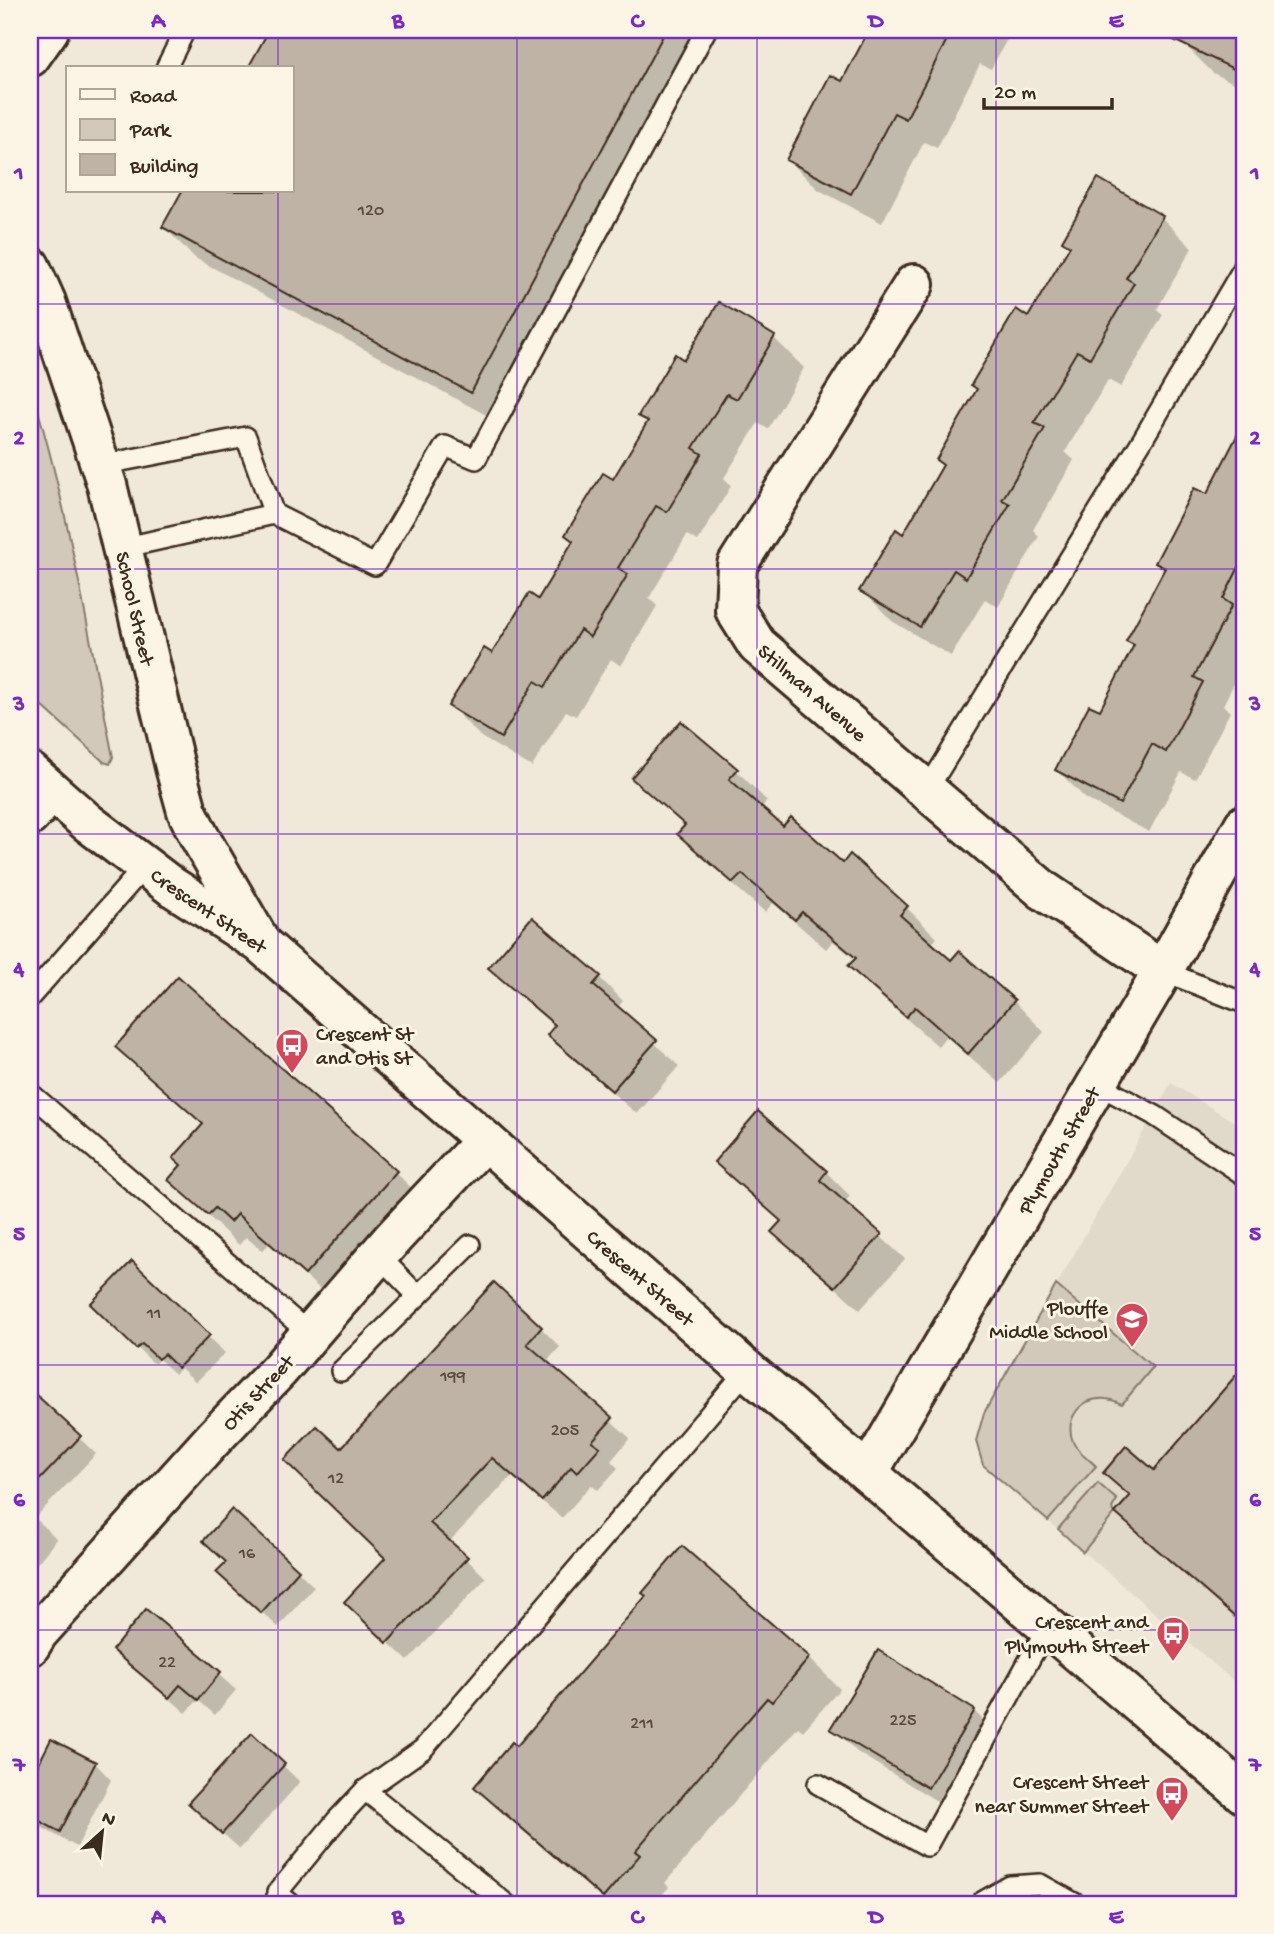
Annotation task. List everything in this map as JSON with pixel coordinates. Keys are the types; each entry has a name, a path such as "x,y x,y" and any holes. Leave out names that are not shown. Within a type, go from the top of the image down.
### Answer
{"street":[{"path":"30,57 49,30"},
{"name":"School Street","path":"30,266 46,302 101,465 187,811 260,943"},
{"name":"Stillman Avenue","path":"914,284 737,565 735,610 757,645 1043,890 1163,971"},
{"name":"Crescent Street","path":"37,793 87,822 171,886 260,943 747,1370 1244,1794"},
{"name":"Plymouth Street","path":"868,1473 1163,971 1244,825"},
{"name":"Otis Street","path":"30,1646 47,1623 485,1140"}],"lane":[{"path":"167,66 185,30"},
{"path":"122,548 275,514 375,565 446,446 476,459 706,30"},
{"path":"927,790 1143,439 1244,267"},
{"path":"101,465 246,437 275,514"},
{"path":"30,997 145,866"},
{"path":"1163,971 1244,1003"},
{"path":"1097,1084 1154,1115 1244,1175"},
{"path":"30,1093 310,1334"},
{"path":"341,1371 470,1245"},
{"path":"379,1256 418,1296"},
{"path":"290,1904 277,1894 336,1821 365,1790 423,1749 747,1370"},
{"path":"818,1784 927,1846 1048,1626"},
{"path":"365,1790 503,1903"},
{"path":"982,1904 1010,1886 1040,1884 1076,1904"}],"shaded area":[{"name":"Plouffe Middle School","path":"1171,1083 1244,1128 1244,1690 983,1465 976,1441 984,1413"}],"green space":[{"path":"30,384 76,569 113,757 110,764 104,762 30,695"},
{"path":"1056,1285 1153,1367 1122,1404 1097,1399 1082,1405 1077,1411 1071,1425 1073,1442 1096,1466 1048,1521 983,1465 976,1441 984,1413"},
{"path":"1098,1483 1117,1500 1112,1508 1115,1513 1083,1552 1058,1529"}],"building":[{"path":"269,30 666,30 471,393 162,227 181,192 294,192 294,66 249,66"},
{"path":"869,30 952,30 906,119 894,113 851,194 786,160 830,75 842,81"},
{"path":"1153,30 1244,30 1244,74"},
{"path":"1098,178 1163,216 1126,278 1134,283 1090,358 1077,351 1034,423 1045,428 1002,500 1010,504 966,578 954,570 920,627 859,591 896,529 903,534 943,465 936,460 977,389 971,385 1016,309 1028,317 1070,246 1062,241"},
{"path":"719,302 775,336 737,399 727,394 693,448 702,454 667,512 656,506 618,568 628,574 590,637 580,630 545,687 535,681 501,738 448,706 484,648 492,653 529,593 538,599 573,541 565,535 603,473 613,479 648,421 638,416 675,354 684,360"},
{"path":"1244,422 1244,557 1223,599 1232,605 1194,677 1203,682 1166,752 1152,744 1120,804 1055,770 1089,705 1100,710 1134,645 1126,641 1165,568 1155,563 1194,488 1207,494"},
{"path":"681,721 738,769 729,779 783,826 791,817 843,863 850,854 908,906 900,915 951,960 959,951 1015,1000 968,1054 915,1007 906,1017 848,966 856,958 802,912 795,920 742,874 733,883 677,834 685,825 631,778"},
{"path":"532,917 601,976 593,985 657,1040 612,1091 547,1035 555,1025 488,968"},
{"path":"178,976 397,1171 305,1275 237,1214 230,1222 215,1208 208,1215 168,1180 181,1165 173,1158 203,1124 115,1047"},
{"path":"758,1111 827,1171 820,1180 882,1234 835,1287 771,1232 781,1221 714,1162"},
{"path":"132,1261 210,1335 178,1368 164,1354 158,1359 142,1344 136,1349 90,1304"},
{"path":"494,1282 542,1327 527,1344 613,1418 592,1441 600,1447 577,1473 571,1467 542,1501 492,1458 430,1523 468,1557 387,1643 344,1602 385,1558 284,1460 317,1426 341,1448"},
{"path":"1244,1366 1244,1625 1115,1513 1130,1496 1103,1473 1126,1446 1154,1470"},
{"path":"30,1389 81,1436 30,1490"},
{"path":"232,1509 299,1570 261,1613 216,1572 226,1562 203,1541"},
{"path":"682,1546 810,1657 772,1702 767,1698 635,1851 640,1855 603,1898 474,1787 512,1742 517,1746 646,1596 642,1593"},
{"path":"146,1609 221,1672 198,1700 180,1685 169,1698 112,1650"},
{"path":"878,1650 975,1710 928,1788 830,1729"},
{"path":"252,1733 285,1764 222,1834 188,1803"},
{"path":"51,1739 96,1762 60,1832 30,1816 30,1781"}],"place":[{"name":"Crescent St and Otis St","path":"292,1075"},
{"name":"Plouffe Middle School","path":"1132,1349"},
{"name":"Crescent and Plymouth Street","path":"1173,1663"},
{"name":"Crescent Street near Summer Street","path":"1172,1823"}]}
